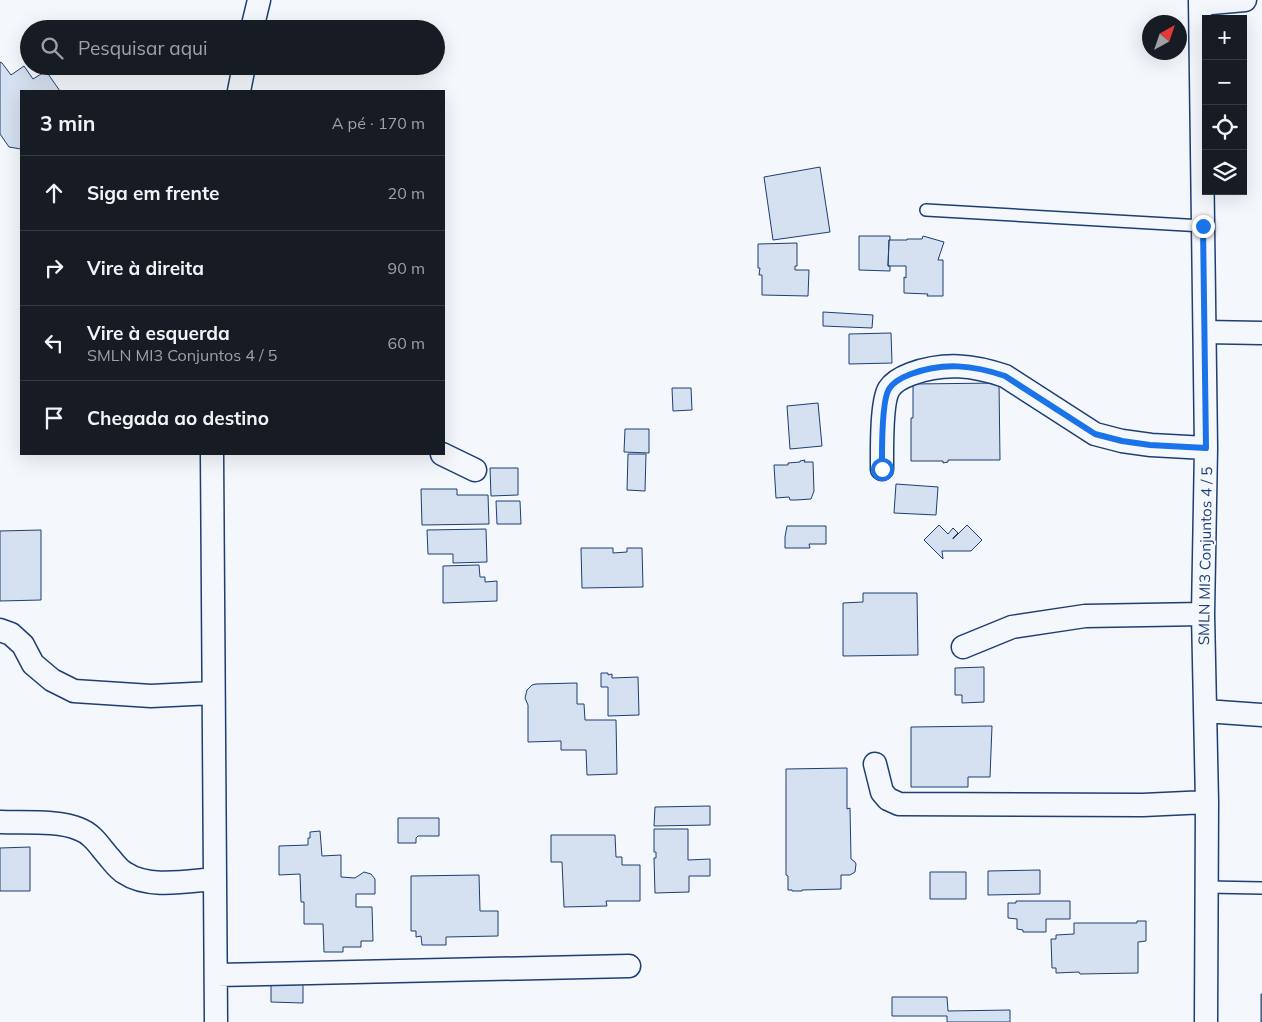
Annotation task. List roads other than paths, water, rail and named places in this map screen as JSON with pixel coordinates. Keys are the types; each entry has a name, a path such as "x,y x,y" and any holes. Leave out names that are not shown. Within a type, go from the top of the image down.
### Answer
{"street":[{"path":"254,20 259,0"},
{"path":"1200,2 1245,0"},
{"name":"SMLN MI3 Conjuntos 4 / 5","path":"1200,2 1206,448 1203,614 1207,802 1206,1022"},
{"path":"239,90 242,75"},
{"path":"1205,332 1262,333"},
{"path":"882,469 883,431 886,398 889,389 904,377 933,367 974,367 1005,376 1095,434 1122,441 1150,445 1206,448"},
{"path":"212,455 216,1022"},
{"path":"444,455 474,470"},
{"path":"964,647 1012,627 1085,616 1203,614"},
{"path":"0,630 11,634 23,645 33,664 52,680 74,691 152,696 213,693"},
{"path":"1205,711 1262,715"},
{"path":"875,764 882,792 888,799 899,804 1143,805 1207,802"},
{"path":"0,822 63,824 80,829 93,838 124,873 138,880 153,883 215,879"},
{"path":"216,975 629,966"}],"lane":[{"path":"926,210 1203,226"},
{"path":"1207,887 1262,888"}]}
